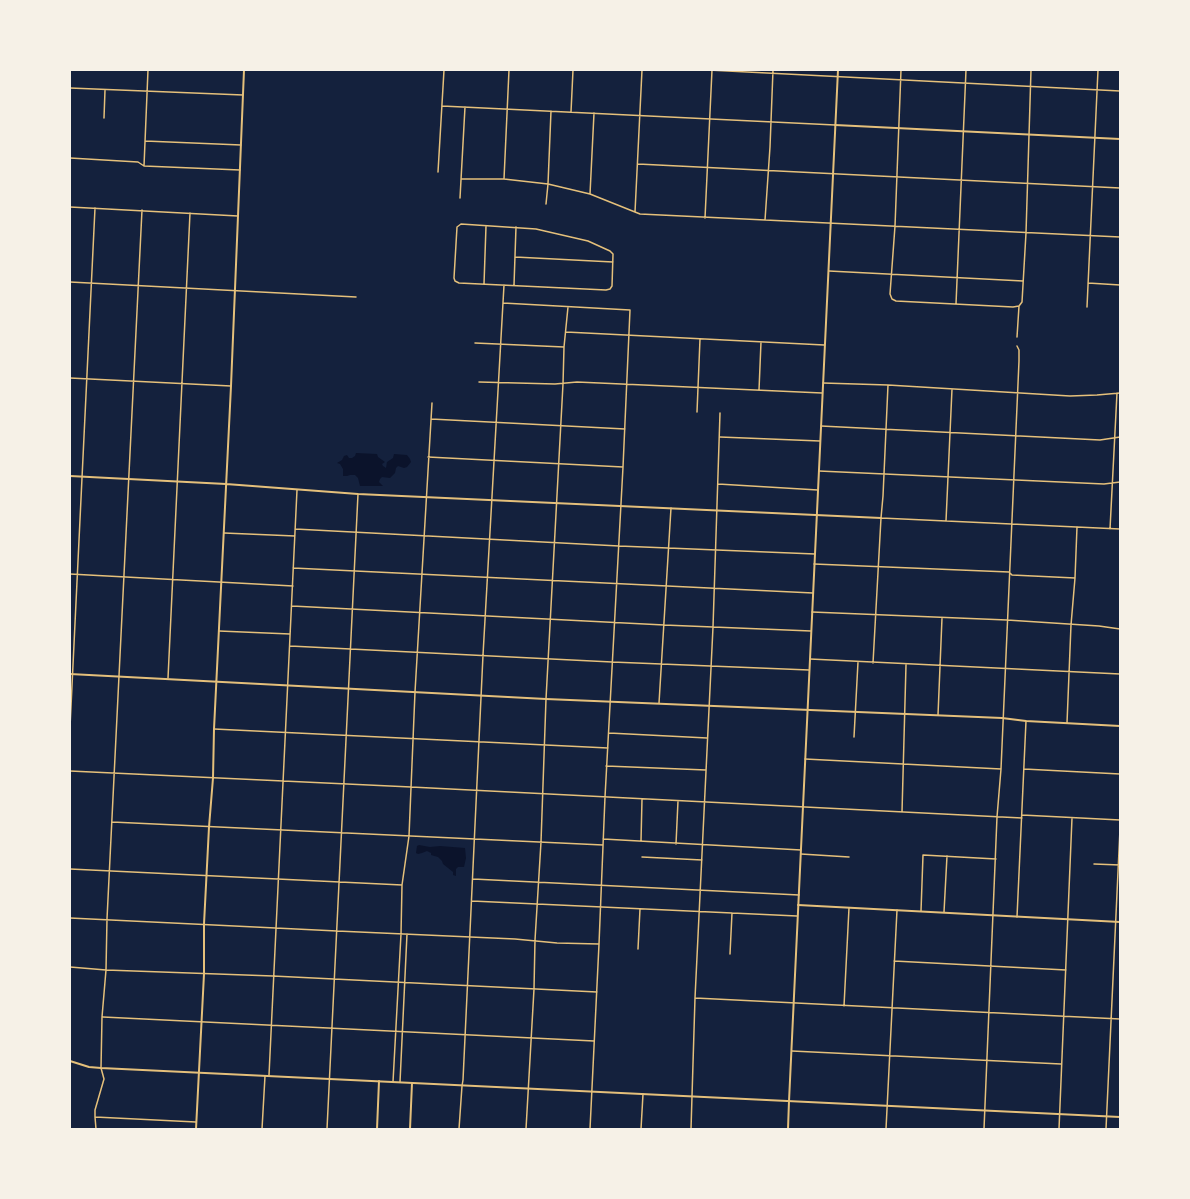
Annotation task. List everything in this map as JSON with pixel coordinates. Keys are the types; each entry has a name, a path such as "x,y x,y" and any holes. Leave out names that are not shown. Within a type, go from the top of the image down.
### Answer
{"street":[{"path":"144,166 148,70"},
{"path":"196,1129 204,974 204,924 213,778 216,680 231,386 244,70"},
{"path":"438,172 444,70"},
{"path":"504,180 509,70"},
{"path":"571,112 573,70"},
{"path":"635,213 642,70"},
{"path":"708,70 1120,91"},
{"path":"705,218 712,70"},
{"path":"765,220 769,171 773,70"},
{"path":"788,1129 838,70"},
{"path":"901,70 897,177 890,294 892,299 896,301 1013,307 1019,306"},
{"path":"956,304 966,70"},
{"path":"1017,337 1019,306 1022,302 1026,233 1031,70"},
{"path":"1087,307 1098,70"},
{"path":"70,88 243,95"},
{"path":"104,118 105,90"},
{"path":"442,106 1120,139"},
{"path":"460,198 465,107"},
{"path":"546,204 551,111"},
{"path":"590,194 594,114"},
{"path":"145,141 241,145"},
{"path":"70,158 138,162 144,166 240,170"},
{"path":"638,164 1120,188"},
{"path":"461,179 504,180 548,184 590,194 640,214 1120,237"},
{"path":"70,207 238,216"},
{"path":"70,727 71,674 96,208"},
{"path":"96,1129 94,1117 104,1079 101,1068 102,1018 106,970 107,919 142,210"},
{"path":"168,678 190,213"},
{"path":"459,225 486,226 536,229 588,241 610,251 613,254 612,286 610,289 606,290 459,283 455,281 457,227 459,225"},
{"path":"484,284 486,226"},
{"path":"514,285 516,227"},
{"path":"515,257 613,262"},
{"path":"828,271 1023,281"},
{"path":"70,282 356,297"},
{"path":"1088,284 1120,285"},
{"path":"460,1129 480,742 483,655 504,285"},
{"path":"503,303 630,310 630,336 609,733 604,797 597,992 590,1129"},
{"path":"526,1129 541,842 546,698 564,347 568,307"},
{"path":"566,332 824,346"},
{"path":"697,412 700,339"},
{"path":"758,391 761,342"},
{"path":"475,343 564,347"},
{"path":"984,1129 997,817 1018,393 1019,352 1017,346"},
{"path":"70,378 231,386"},
{"path":"479,382 563,384 577,382 822,393"},
{"path":"823,383 888,385 1070,396 1119,393 1110,529"},
{"path":"873,663 888,385"},
{"path":"946,521 952,389"},
{"path":"393,1082 401,934 402,885 409,836 417,652 432,403"},
{"path":"691,1129 695,998 713,627 720,413"},
{"path":"430,419 625,429"},
{"path":"821,426 951,432 1016,437 1100,440 1120,437"},
{"path":"719,437 820,441"},
{"path":"428,457 623,467"},
{"path":"818,471 1013,481 1104,484 1120,482"},
{"path":"70,476 226,484 358,494 1120,529"},
{"path":"717,484 818,490"},
{"path":"269,1076 297,490"},
{"path":"327,1129 358,494"},
{"path":"659,703 671,508"},
{"path":"1067,723 1068,671 1078,528"},
{"path":"295,529 618,546 815,554"},
{"path":"224,533 295,536"},
{"path":"814,564 1009,572 1012,575 1075,578"},
{"path":"293,568 552,582 813,593"},
{"path":"70,574 292,586"},
{"path":"292,606 486,617 811,631"},
{"path":"812,612 1007,620 1099,626 1120,629"},
{"path":"938,715 942,618"},
{"path":"219,631 290,634"},
{"path":"290,646 809,670"},
{"path":"810,659 1120,674"},
{"path":"854,736 854,712 858,662"},
{"path":"902,812 906,664"},
{"path":"71,674 216,680 415,692 1002,718 1026,721 1120,726"},
{"path":"1017,917 1026,721"},
{"path":"214,729 608,748"},
{"path":"609,733 707,738"},
{"path":"805,759 1000,769"},
{"path":"606,766 706,770"},
{"path":"1024,769 1120,774"},
{"path":"70,771 1022,818"},
{"path":"641,841 642,799"},
{"path":"676,844 678,801"},
{"path":"1022,815 1120,820"},
{"path":"1059,1129 1072,818"},
{"path":"112,822 603,845"},
{"path":"1106,1129 1120,828"},
{"path":"603,839 801,850"},
{"path":"800,854 849,857"},
{"path":"921,911 923,855 996,859"},
{"path":"944,912 947,856"},
{"path":"642,857 702,860"},
{"path":"1094,864 1119,865"},
{"path":"70,868 402,885"},
{"path":"473,879 798,895"},
{"path":"472,901 798,916"},
{"path":"798,905 1120,922"},
{"path":"844,1007 849,908"},
{"path":"638,949 640,909"},
{"path":"886,1129 897,910"},
{"path":"730,954 732,913"},
{"path":"70,918 599,944"},
{"path":"400,1082 407,934"},
{"path":"894,961 1066,970"},
{"path":"70,967 106,970 273,976 597,992"},
{"path":"695,998 844,1007 1120,1020"},
{"path":"102,1018 594,1042"},
{"path":"791,1050 1062,1064"},
{"path":"70,1061 89,1067 101,1068 1120,1117"},
{"path":"262,1129 265,1076"},
{"path":"377,1129 379,1081"},
{"path":"410,1129 412,1083"},
{"path":"641,1129 643,1094"},
{"path":"94,1117 196,1122"}],"water":[{"path":"356,453 377,454 378,457 385,462 382,464 386,468 387,462 393,458 394,454 407,455 411,462 404,468 398,466 395,473 390,478 382,477 379,482 383,486 360,486 358,478 355,475 343,476 343,469 340,464 337,463 342,460 344,456 347,455 349,458 352,458"},
{"path":"417,846 430,847 440,846 465,848 466,858 464,867 458,867 456,869 456,876 453,875 453,872 443,864 438,857 431,855 431,853 427,851 418,854 416,853"}]}
